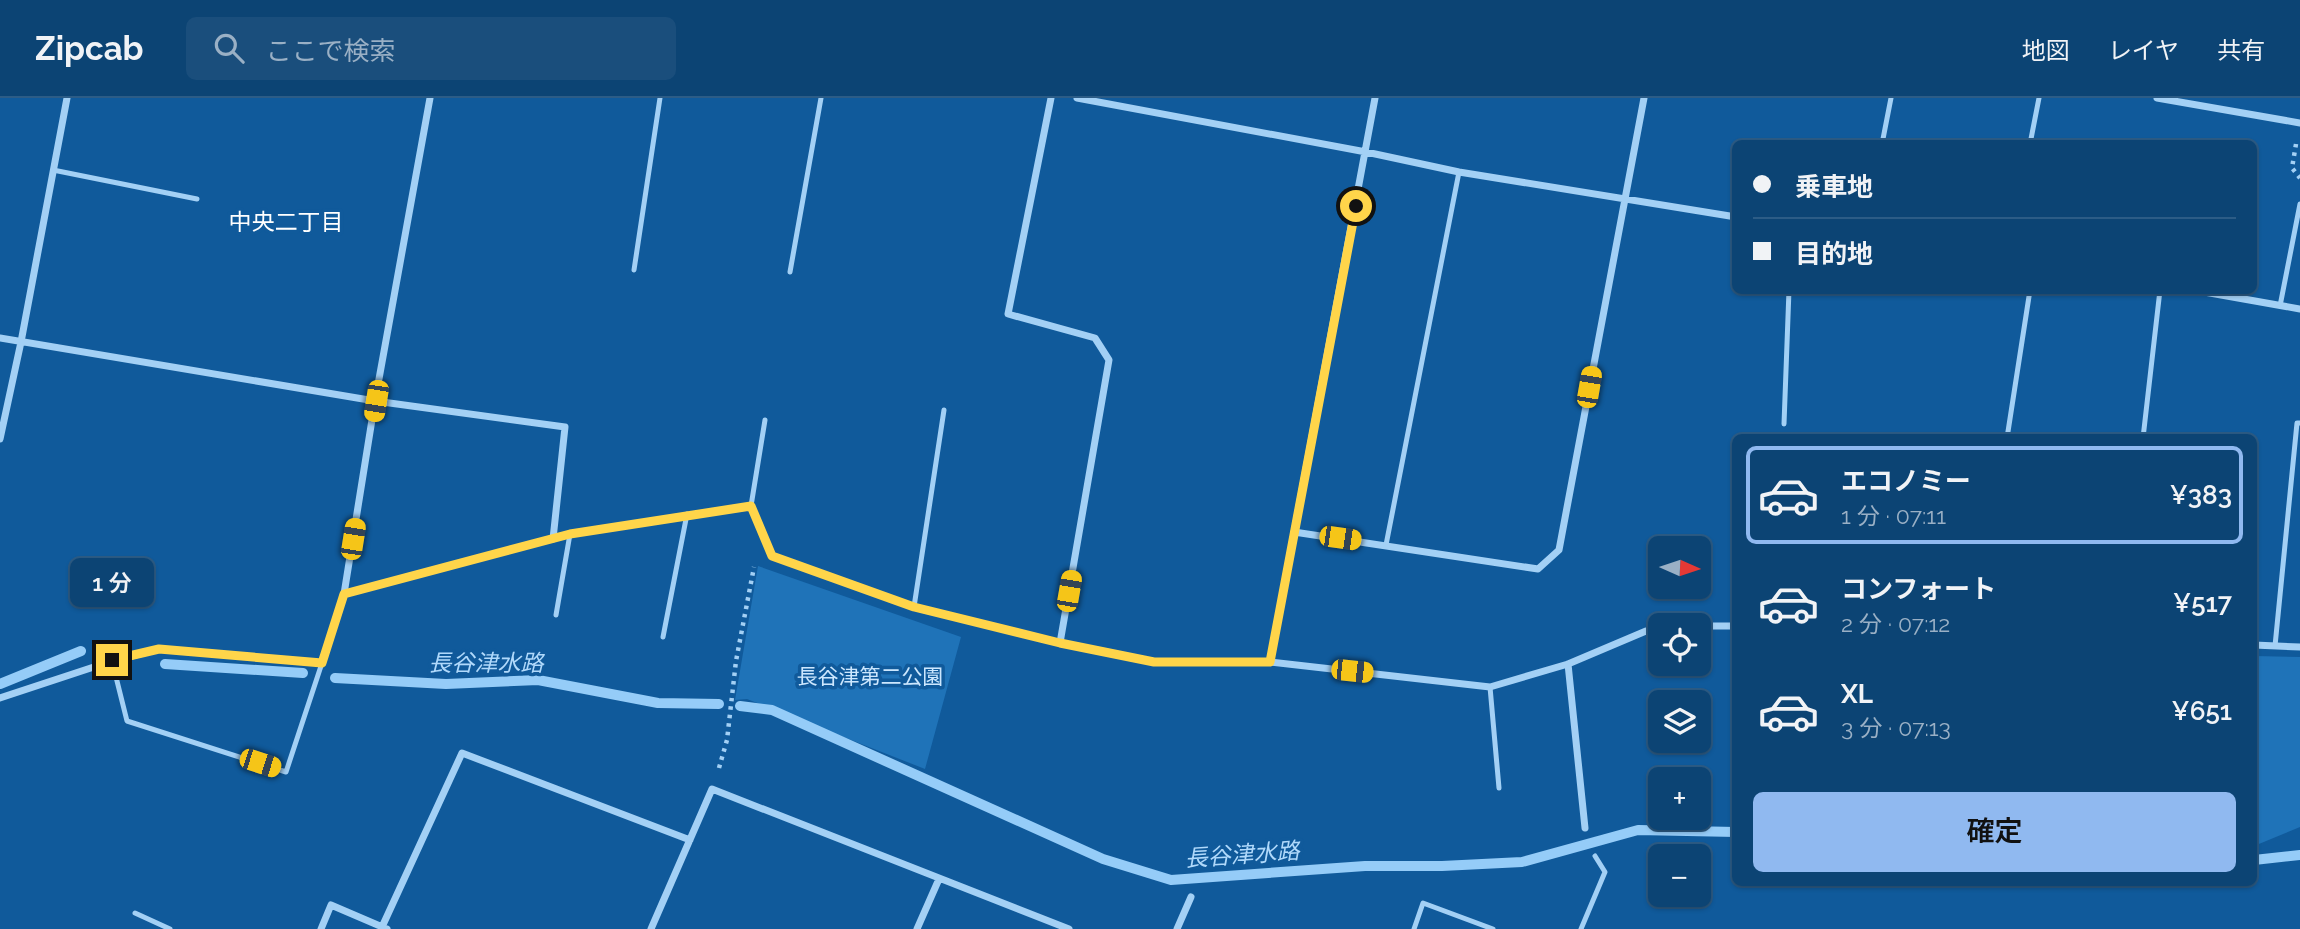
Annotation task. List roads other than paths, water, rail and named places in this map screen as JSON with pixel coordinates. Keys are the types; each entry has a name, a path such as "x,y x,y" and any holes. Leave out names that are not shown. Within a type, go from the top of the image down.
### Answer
{"street":[{"path":"0,439 21,342 66,98"},
{"path":"0,698 112,660 159,649 322,663 344,594 430,98"},
{"path":"1051,98 1008,314 1095,338 1109,360 1060,643"},
{"path":"1077,98 1459,172 1732,216"},
{"path":"1270,662 1375,98"},
{"path":"1294,532 1538,569 1559,550 1644,98"},
{"path":"2157,98 2300,122"},
{"path":"2215,294 2300,309"},
{"path":"0,338 376,401 565,427 553,538"},
{"path":"344,594 570,534 751,506 772,556 914,607 1060,643 1154,662 1270,662 1490,687 1569,664 1648,631"},
{"path":"1711,626 1732,626"},
{"path":"2257,645 2300,647"},
{"path":"1569,664 1585,828"},
{"path":"321,929 331,905 384,928 462,753 690,840"},
{"path":"652,929 712,789 1069,929"},
{"path":"917,929 939,879"},
{"path":"1177,929 1191,897"}],"lane":[{"path":"634,270 660,98"},
{"path":"790,272 821,98"},
{"path":"1883,140 1891,98"},
{"path":"2031,140 2039,98"},
{"path":"53,170 197,199"},
{"path":"1386,545 1459,172"},
{"path":"2280,306 2300,204"},
{"path":"1784,424 1789,294"},
{"path":"2008,434 2029,294"},
{"path":"2143,434 2160,294"},
{"path":"914,607 944,410"},
{"path":"751,506 765,420"},
{"path":"2275,646 2291,472 2297,423 2300,423"},
{"path":"663,637 687,514"},
{"path":"556,615 570,534"},
{"path":"112,660 127,721 286,772 322,663"},
{"path":"1490,687 1499,788"},
{"path":"1581,929 1605,872 1595,856"},
{"path":"1413,929 1423,903 1493,929"},
{"path":"135,913 170,929"}],"waterway":[{"name":"長谷津水路","path":"0,684 81,651"},
{"name":"長谷津水路","path":"165,664 303,673"},
{"name":"長谷津水路","path":"335,678 446,684 538,680 658,703 719,704"},
{"name":"長谷津水路","path":"740,706 772,710 1103,859 1171,880 1365,866 1522,862 1638,830 1732,832"},
{"name":"長谷津水路","path":"2257,860 2300,855"}],"district":[{"name":"中央二丁目","path":"286,221"}],"park label":[{"name":"長谷津第二公園","path":"870,676"}]}
